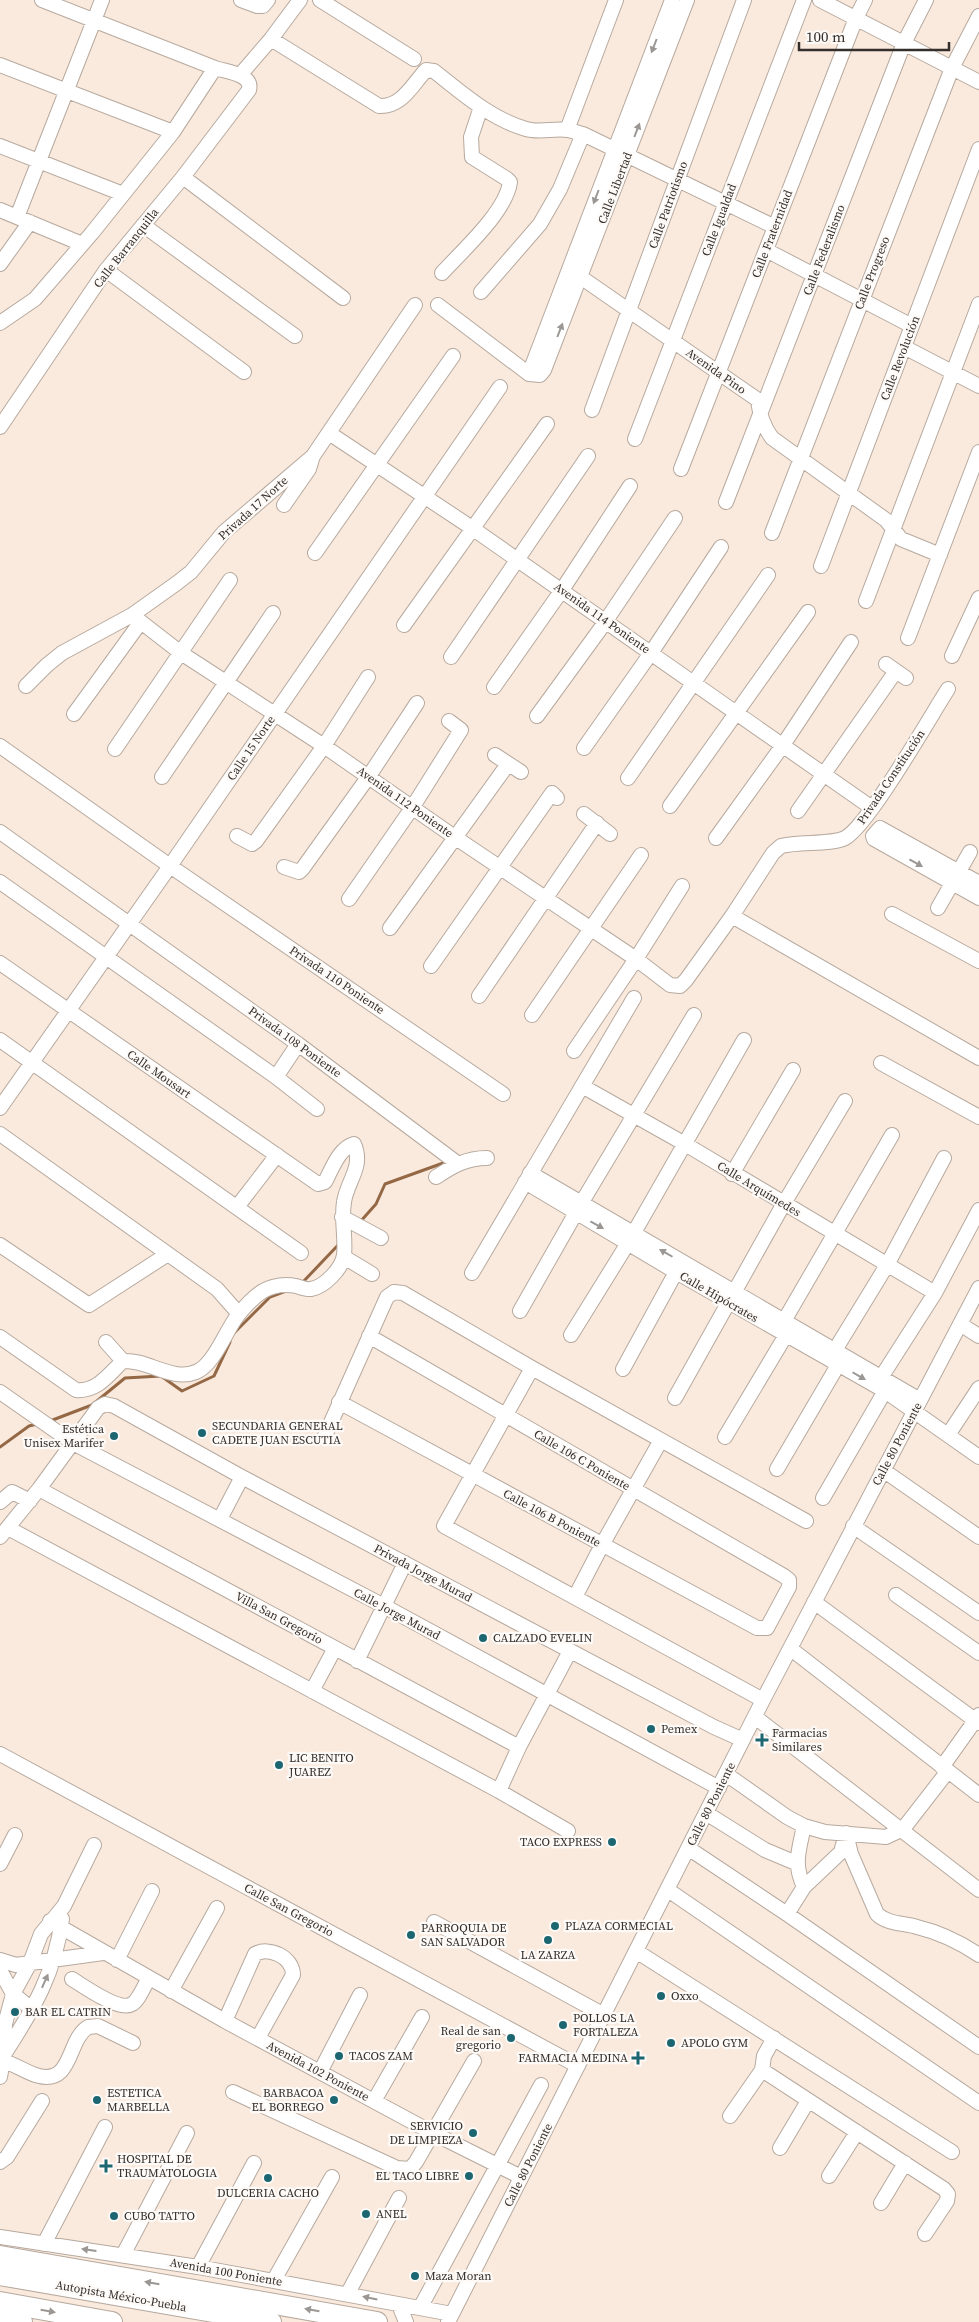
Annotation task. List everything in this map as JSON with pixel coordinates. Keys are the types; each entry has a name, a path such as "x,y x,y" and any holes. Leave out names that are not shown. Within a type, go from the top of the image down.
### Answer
{"highway":[{"path":"0,2256 377,2322"},
{"name":"Autopista México-Puebla","path":"0,2275 271,2322"},
{"path":"0,2288 198,2322"},
{"path":"0,2302 112,2322"},
{"path":"0,2318 22,2322"}],"street":[{"path":"42,0 215,68 240,75 271,39 300,0"},
{"path":"17,217 102,0"},
{"path":"241,0 257,6 266,3"},
{"path":"320,0 414,58"},
{"path":"567,130 616,0"},
{"name":"Calle Libertad","path":"438,305 535,374 621,152 672,0"},
{"name":"Calle Libertad","path":"621,152 687,0"},
{"name":"Calle Patriotismo","path":"592,410 744,0"},
{"name":"Calle Igualdad","path":"635,439 804,0"},
{"path":"820,0 979,82"},
{"name":"Calle Fraternidad","path":"681,469 864,0"},
{"name":"Calle Federalismo","path":"726,502 904,43 926,0"},
{"name":"Calle Progreso","path":"772,533 952,68 979,16"},
{"path":"271,39 379,106 390,106 399,101 426,70 434,71 481,107 526,129 546,132 567,130 583,134 775,227"},
{"path":"0,65 173,132"},
{"path":"0,323 35,299 82,244 173,132 215,68"},
{"name":"Calle Barranquilla","path":"0,427 106,270 183,177 249,90 248,81 240,75"},
{"path":"442,274 488,224 508,191 510,182 507,179 472,157 471,137 481,107"},
{"path":"482,292 540,224 560,189 583,134"},
{"path":"0,146 122,194"},
{"name":"Calle Revolución","path":"821,566 979,149"},
{"path":"183,177 343,298"},
{"path":"0,210 82,244"},
{"path":"0,264 30,222"},
{"path":"143,225 295,336"},
{"path":"766,250 912,326"},
{"path":"106,270 244,372"},
{"name":"Avenida Pino","path":"575,273 758,400 760,415 765,428 772,438 886,520 902,540 940,555"},
{"path":"866,601 979,304"},
{"name":"Privada 17 Norte","path":"26,686 62,653 136,619 192,572 224,532 313,456 415,305"},
{"path":"904,347 979,386"},
{"path":"316,553 453,356"},
{"name":"Calle 15 Norte","path":"0,1108 107,957 500,387"},
{"path":"404,626 547,424"},
{"name":"Avenida 114 Poniente","path":"329,433 378,464 562,590 872,808"},
{"path":"908,638 940,555 974,478 979,452"},
{"path":"284,505 309,469 313,456"},
{"path":"451,657 588,456"},
{"path":"494,687 562,590 630,486"},
{"path":"537,716 605,622 675,518"},
{"path":"584,748 651,653 721,547"},
{"path":"628,778 768,575"},
{"path":"115,749 230,580"},
{"path":"952,656 979,598"},
{"path":"670,806 808,612"},
{"path":"162,777 273,613"},
{"path":"74,714 136,619"},
{"name":"Avenida 112 Poniente","path":"136,619 181,653 369,776 412,808 545,897 590,930 636,959 670,985 680,986"},
{"path":"716,838 782,746 851,642"},
{"path":"798,810 896,671"},
{"path":"237,836 252,844 324,746 368,677"},
{"name":"Privada Constitución","path":"680,986 732,916 773,853 781,846 844,838 855,830 872,808 948,689"},
{"path":"284,867 299,872 369,776 417,703"},
{"path":"349,899 412,808 461,730 449,721"},
{"name":"Privada 110 Poniente","path":"0,746 170,866 503,1094"},
{"path":"495,755 521,772"},
{"path":"390,928 508,764"},
{"path":"431,966 555,796"},
{"path":"584,814 610,834"},
{"path":"479,996 597,823"},
{"path":"979,883 956,878 874,839 873,836 880,828 956,878 979,898"},
{"name":"Privada 108 Poniente","path":"0,832 298,1044 458,1163"},
{"path":"938,908 970,852"},
{"path":"532,1015 641,855"},
{"path":"0,882 276,1077 317,1109"},
{"path":"574,1051 682,886"},
{"path":"892,914 979,961"},
{"path":"732,916 979,1058"},
{"name":"Calle Mousart","path":"0,963 318,1184 325,1182 343,1150 354,1144 358,1158 357,1170 344,1199 342,1217"},
{"path":"472,1273 634,998"},
{"path":"520,1311 578,1208 694,1015"},
{"path":"0,1040 302,1253"},
{"path":"571,1335 631,1238 744,1040"},
{"path":"276,1077 298,1044"},
{"path":"881,1063 979,1117"},
{"path":"732,1174 793,1070"},
{"name":"Calle Arquímedes","path":"582,1086 685,1144 732,1174 935,1293"},
{"path":"675,1398 783,1204 845,1101"},
{"path":"0,1134 217,1289 239,1314"},
{"path":"725,1436 792,1332 835,1234 892,1135"},
{"path":"237,1207 276,1155"},
{"path":"436,1177 458,1163 472,1158 487,1158"},
{"path":"835,1350 887,1265 944,1158"},
{"name":"Calle Hipócrates","path":"528,1178 792,1332 838,1364 886,1383"},
{"path":"823,1498 979,1210"},
{"path":"342,1217 381,1238"},
{"path":"106,1342 122,1361 141,1362 185,1375 197,1372 210,1361 239,1314 256,1296 271,1287 286,1284 310,1289 330,1279 344,1257 342,1217"},
{"name":"Calle Hipócrates","path":"631,1238 676,1272 732,1297"},
{"path":"0,1245 89,1305 168,1254"},
{"path":"344,1257 372,1274"},
{"path":"623,1370 676,1272"},
{"path":"324,1438 387,1297 394,1292 403,1293 532,1368 806,1520"},
{"name":"Calle 80 Poniente","path":"450,2318 763,1700 791,1650 853,1526 978,1293"},
{"path":"960,1324 979,1336"},
{"name":"Calle Hipócrates","path":"792,1332 835,1350 886,1383 917,1405 948,1435 979,1457"},
{"name":"Calle 106 C Poniente","path":"368,1336 784,1576 788,1580 788,1587 767,1628"},
{"path":"0,1337 76,1390 87,1391 95,1387 122,1361"},
{"path":"777,1469 838,1364"},
{"path":"532,1368 507,1417 444,1526 763,1700"},
{"path":"948,1435 979,1388"},
{"name":"Calle Jorge Murad","path":"0,1392 74,1443 220,1518 719,1788"},
{"name":"Calle 106 B Poniente","path":"340,1402 758,1628 767,1628"},
{"name":"Privada Jorge Murad","path":"74,1443 98,1408 105,1404 114,1406 242,1477 705,1722 743,1740"},
{"path":"575,1597 661,1440"},
{"path":"74,1443 4,1532 500,1791 568,1831"},
{"path":"883,1470 979,1537"},
{"path":"220,1518 242,1477"},
{"name":"Villa San Gregorio","path":"39,1489 357,1661 519,1746"},
{"path":"0,1502 12,1492 30,1501"},
{"path":"853,1526 979,1613"},
{"path":"357,1661 405,1563"},
{"path":"896,1595 979,1653"},
{"path":"726,1774 787,1817 804,1826 825,1832 886,1837 903,1829 978,1720 814,1602"},
{"path":"312,1692 335,1648"},
{"path":"791,1650 979,1795"},
{"path":"500,1791 519,1746 570,1651"},
{"path":"755,1717 903,1829 979,1890"},
{"name":"Calle San Gregorio","path":"0,1754 578,2066"},
{"path":"706,1813 765,1850 796,1863"},
{"path":"804,1826 796,1863 798,1874 804,1887"},
{"path":"787,1914 804,1887 841,1852 846,1833"},
{"path":"846,1833 851,1854 877,1914 882,1920 918,1927 941,1935 979,1955"},
{"path":"0,1864 15,1835"},
{"path":"1,2066 33,2010 55,1959 56,1924 94,1845"},
{"path":"688,1848 979,2047"},
{"path":"668,1890 979,2103"},
{"path":"116,1960 152,1891"},
{"path":"171,1991 217,1908"},
{"path":"434,1922 604,2015"},
{"path":"1,2066 5,2024 13,1994 30,1963 41,1934 56,1924"},
{"name":"Avenida 102 Poniente","path":"56,1924 103,1953 225,2021 433,2133 521,2177"},
{"path":"225,2021 255,1954 262,1950 268,1950 290,1962 293,1967 293,1975 258,2038"},
{"path":"636,1951 952,2152"},
{"path":"0,1960 16,1965 103,1953"},
{"path":"0,1970 13,1994 33,2010"},
{"path":"72,1979 118,2006 128,2006 134,2003 149,1978"},
{"path":"320,2072 360,1995"},
{"path":"374,2101 422,2017"},
{"path":"1,2066 38,2076 55,2076 62,2072 77,2038 88,2026 98,2026 133,2043"},
{"path":"730,2116 762,2070 764,2056 774,2038"},
{"path":"233,2092 397,2168 410,2169 474,2061"},
{"path":"762,2070 948,2194 947,2201 924,2234"},
{"path":"420,2308 541,2085"},
{"path":"0,2162 7,2157 42,2101"},
{"path":"780,2148 808,2101"},
{"path":"44,2244 105,2127"},
{"path":"829,2176 857,2132"},
{"path":"123,2255 187,2133"},
{"path":"198,2267 254,2164"},
{"path":"881,2203 905,2164"},
{"path":"274,2280 332,2177"},
{"path":"348,2293 399,2198"},
{"name":"Avenida 100 Poniente","path":"0,2237 198,2267 348,2293 420,2308 450,2318"},
{"path":"399,2305 406,2322"}],"waterway":[{"path":"360,1222 376,1204 385,1184 446,1162"},
{"path":"302,1283 340,1243"},
{"path":"233,1334 270,1297 286,1291"},
{"path":"50,1421 92,1405 125,1378 161,1376 182,1391 214,1376 230,1342"},
{"path":"0,1447 29,1426 37,1424"}],"place":[{"name":"SECUNDARIA GENERAL CADETE JUAN ESCUTIA","path":"202,1433"},
{"name":"Estética Unisex Marifer","path":"114,1436"},
{"name":"CALZADO EVELIN","path":"483,1638"},
{"name":"Pemex","path":"651,1729"},
{"name":"Farmacias Similares","path":"762,1740"},
{"name":"LIC BENITO JUAREZ","path":"279,1765"},
{"name":"TACO EXPRESS","path":"612,1842"},
{"name":"PLAZA CORMECIAL","path":"555,1926"},
{"name":"PARROQUIA DE SAN SALVADOR","path":"411,1935"},
{"name":"LA ZARZA","path":"548,1940"},
{"name":"Oxxo","path":"661,1996"},
{"name":"BAR EL CATRIN","path":"15,2012"},
{"name":"POLLOS LA FORTALEZA","path":"563,2025"},
{"name":"Real de san gregorio","path":"511,2038"},
{"name":"APOLO GYM","path":"671,2043"},
{"name":"TACOS ZAM","path":"339,2056"},
{"name":"FARMACIA MEDINA","path":"638,2058"},
{"name":"ESTETICA MARBELLA","path":"97,2100"},
{"name":"BARBACOA EL BORREGO","path":"334,2100"},
{"name":"SERVICIO DE LIMPIEZA","path":"473,2133"},
{"name":"HOSPITAL DE TRAUMATOLOGIA","path":"106,2166"},
{"name":"EL TACO LIBRE","path":"469,2176"},
{"name":"DULCERIA CACHO","path":"268,2178"},
{"name":"ANEL","path":"366,2214"},
{"name":"CUBO TATTO","path":"114,2216"},
{"name":"Maza Moran","path":"415,2276"}]}
